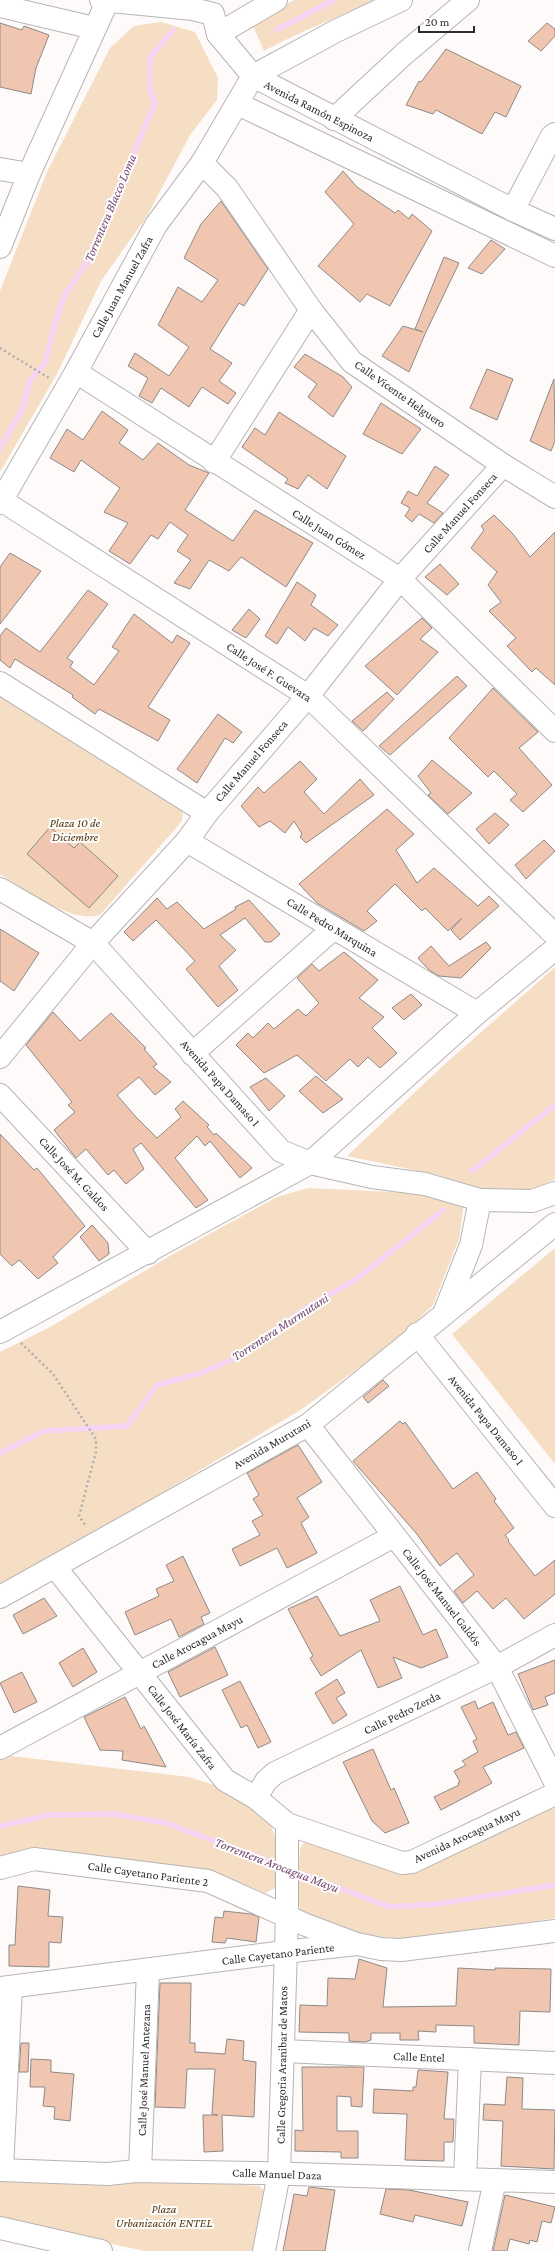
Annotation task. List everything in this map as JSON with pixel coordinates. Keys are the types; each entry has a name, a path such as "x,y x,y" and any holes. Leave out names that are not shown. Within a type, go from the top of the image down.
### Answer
{"street":[{"path":"218,34 276,0"},
{"path":"253,76 336,31 401,0"},
{"path":"334,119 404,54 468,0"},
{"path":"0,247 29,174 106,1"},
{"name":"Avenida Ramón Espinoza","path":"106,1 216,7 218,34 253,76 513,210 555,229"},
{"path":"0,6 94,28"},
{"name":"Calle Juan Manuel Zafra","path":"1,502 76,372 156,225 202,163 238,104 253,76"},
{"path":"238,104 555,256"},
{"path":"513,210 552,136 555,134"},
{"name":"Calle Vicente Helguero","path":"202,163 227,188 311,310 352,362 503,465 555,497"},
{"path":"0,170 29,174"},
{"path":"214,462 311,310"},
{"name":"Calle Juan Gómez","path":"76,372 214,462 400,579 555,731"},
{"name":"Calle Manuel Fonseca","path":"0,1057 93,943 187,841 207,813 308,696 400,579 503,465"},
{"name":"Calle José F. Guevara","path":"1,502 308,696 555,934"},
{"path":"0,683 207,813"},
{"name":"Calle Pedro Marquina","path":"187,841 477,1013"},
{"name":"Avenida Papa Damaso I","path":"0,888 93,943 192,1054 281,1150 310,1163 372,1177 425,1184 480,1200 532,1200 555,1193"},
{"path":"192,1054 334,928"},
{"path":"2,1327 148,1253 310,1163 477,1013 555,949"},
{"name":"Calle José M. Galdos","path":"0,1095 148,1253"},
{"path":"444,1313 471,1245 480,1200"},
{"name":"Avenida Murutani","path":"0,1597 308,1425 417,1334 555,1224"},
{"name":"Avenida Papa Damaso I","path":"417,1334 555,1506"},
{"name":"Calle José Manuel Galdós","path":"308,1425 497,1667 555,1782"},
{"name":"Calle Arocagua Mayu","path":"0,1748 394,1536"},
{"name":"Calle José María Zafra","path":"55,1567 225,1780 256,1798 287,1824"},
{"name":"Calle Pedro Zerda","path":"256,1798 266,1781 275,1773 497,1667 555,1635"},
{"name":"Avenida Arocagua Mayu","path":"287,1824 402,1863 412,1862 555,1794"},
{"name":"Calle Gregoria Aranibar de Matos","path":"264,2251 279,2174 283,2052 284,1952 287,1915 287,1824"},
{"name":"Calle Cayetano Pariente 2","path":"0,1868 34,1859 208,1881 357,1944"},
{"name":"Calle Cayetano Pariente","path":"5,1988 357,1944 381,1950 401,1950 555,1931"},
{"name":"Calle José Manuel Antezana","path":"140,2171 148,1970"},
{"path":"1,2170 5,1988"},
{"name":"Calle Entel","path":"283,2052 555,2063"},
{"path":"466,2179 470,2059"},
{"name":"Calle Manuel Daza","path":"1,2170 108,2174 140,2171 279,2174 555,2182"},
{"path":"480,2251 495,2180"},
{"path":"0,2228 101,2251"}],"path":[{"path":"0,348 21,363 44,375"},
{"path":"2,1327 53,1374 96,1439 96,1452 79,1516 98,1543"}],"green space":[{"path":"294,0 374,0 291,37 264,51 252,23"},
{"path":"161,22 195,32 218,78 217,100 190,135 147,216 101,281 57,374 0,472 0,291 47,172 110,48 134,26"},
{"name":"Plaza 10 de Diciembre","path":"0,695 180,807 183,814 182,821 100,915 88,916 62,910 48,904 0,874"},
{"path":"555,967 555,1179 529,1192 486,1190 438,1175 347,1156 445,1064"},
{"path":"308,1188 412,1193 464,1203 459,1239 433,1305 399,1339 299,1411 56,1556 0,1586 0,1352 50,1327 175,1253 277,1197"},
{"path":"555,1248 555,1464 452,1334"},
{"path":"3,1755 189,1777 220,1787 267,1820 272,1828 277,1844 279,1862 275,1888 265,1893 211,1871 0,1858 0,1756"},
{"path":"555,1805 555,1918 429,1939 374,1937 315,1919 301,1910 297,1901 300,1849 305,1841 311,1840 395,1872 411,1874 546,1806"},
{"name":"Plaza Urbanización ENTEL","path":"0,2177 164,2180 259,2186 264,2190 266,2195 255,2251 145,2251 0,2220"}],"building":[{"path":"0,23 22,30 24,26 49,35 36,68 31,94 0,87"},
{"path":"547,23 555,29 555,36 541,51 528,41"},
{"path":"446,49 521,86 506,117 495,112 482,134 436,110 433,114 406,105 419,81 421,82"},
{"path":"343,171 357,187 395,213 398,210 409,219 412,214 432,231 390,306 367,294 360,302 318,266 354,224 325,192"},
{"path":"221,201 268,269 244,306 239,303 210,349 232,363 219,381 236,393 228,404 202,387 189,407 161,388 152,403 139,396 148,378 128,366 135,353 169,376 189,347 158,325 178,287 202,302 218,280 184,258 201,224"},
{"path":"491,240 505,249 482,274 468,268"},
{"path":"444,257 459,263 425,334 409,372 382,356 403,326 423,332 415,329"},
{"path":"305,354 343,377 352,387 333,417 308,397 317,384 294,367"},
{"path":"487,369 513,379 497,420 470,408"},
{"path":"554,379 555,441 551,451 530,441"},
{"path":"381,403 421,429 402,454 363,434"},
{"path":"102,411 128,430 119,443 143,460 158,443 189,465 209,473 185,510 233,541 255,510 313,543 286,587 241,557 229,571 209,560 190,589 174,583 191,560 177,551 188,535 170,522 158,539 151,535 130,564 109,551 128,523 104,512 120,488 81,460 74,472 50,458 67,429 83,440"},
{"path":"279,412 346,456 327,489 308,475 298,489 285,483 288,479 242,447 255,428 265,435"},
{"path":"435,466 449,475 427,503 443,513 434,523 419,514 412,522 405,516 410,508 401,503 408,491 417,496"},
{"path":"494,515 513,534 530,557 555,532 555,685 536,668 532,672 507,646 516,638 489,611 501,602 488,585 497,572 471,548 484,530 481,526"},
{"path":"10,553 41,571 0,624 0,567"},
{"path":"440,564 459,584 447,595 425,577"},
{"path":"297,582 316,595 311,605 338,625 328,636 314,628 305,641 288,627 277,644 265,636"},
{"path":"88,590 108,604 67,658 73,662 70,667 94,685 119,651 112,647 134,614 172,643 177,635 190,643 148,707 170,720 158,741 99,709 95,714 72,697 73,695 15,659 10,668 0,660 0,636 6,628 40,652"},
{"path":"249,609 260,619 246,638 232,630"},
{"path":"422,618 432,628 420,639 438,652 397,695 365,666"},
{"path":"457,676 467,686 390,755 379,746"},
{"path":"493,688 538,732 519,748 552,785 523,812 510,800 517,794 494,771 488,777 449,738"},
{"path":"387,692 394,699 363,731 352,721"},
{"path":"218,714 242,732 233,743 225,738 197,783 177,769"},
{"path":"432,760 472,793 448,814 428,795 431,793 418,776"},
{"path":"300,761 317,779 304,792 324,814 360,779 374,795 306,843 300,837 302,834 294,821 285,833 270,821 259,827 241,806 258,787 264,793"},
{"path":"387,809 414,834 396,850 417,883 434,868 478,906 489,896 499,906 460,940 451,930 462,918 448,931 425,908 422,911 395,884 367,911 377,921 364,931 317,903 299,884"},
{"path":"495,813 509,825 489,844 476,829"},
{"path":"50,827 74,848 80,842 118,876 89,908 27,854"},
{"path":"544,840 555,851 526,879 515,865"},
{"path":"157,898 167,909 177,902 204,929 236,909 235,907 249,900 280,934 271,942 265,942 245,918 220,935 236,950 219,966 238,990 218,1007 186,969 195,961 156,920 133,941 124,932"},
{"path":"0,929 39,953 14,991 0,981"},
{"path":"486,942 491,948 461,978 439,976 429,970 418,958 431,946 449,966"},
{"path":"344,952 378,980 359,998 384,1017 372,1028 397,1053 380,1068 368,1057 358,1067 350,1059 326,1081 297,1055 264,1073 236,1045 248,1033 253,1038 268,1023 274,1029 298,1009 306,1016 319,1003 297,978 312,964 319,971"},
{"path":"411,994 422,1005 404,1020 392,1008"},
{"path":"53,1012 80,1041 111,1013 146,1048 144,1049 157,1064 153,1067 171,1082 155,1095 139,1077 117,1095 157,1138 181,1117 175,1109 183,1101 209,1125 207,1127 214,1135 216,1133 252,1168 240,1178 210,1141 205,1146 197,1136 175,1158 208,1200 196,1208 141,1143 133,1149 144,1169 126,1184 114,1170 108,1175 86,1149 76,1158 54,1130 75,1112 68,1105 72,1102 26,1045"},
{"path":"316,1076 343,1099 323,1113 299,1091"},
{"path":"266,1078 285,1096 269,1111 250,1087"},
{"path":"0,1134 34,1170 37,1168 85,1226 53,1257 58,1263 38,1279 19,1260 12,1266 0,1254"},
{"path":"92,1225 108,1243 109,1254 99,1261 80,1237"},
{"path":"383,1380 389,1386 368,1403 363,1397"},
{"path":"400,1421 403,1424 405,1422 453,1489 477,1472 496,1499 494,1501 514,1528 505,1535 509,1540 508,1541 535,1576 555,1560 555,1594 524,1619 506,1598 493,1609 477,1591 463,1603 454,1591 474,1575 457,1553 440,1566 416,1533 353,1461"},
{"path":"298,1445 322,1482 297,1498 309,1517 301,1523 317,1553 287,1568 277,1548 240,1566 232,1549 260,1535 252,1521 263,1515 253,1499 259,1495 247,1473"},
{"path":"183,1556 210,1613 201,1617 204,1624 179,1637 171,1619 135,1635 125,1612 159,1596 156,1589 174,1581 166,1565"},
{"path":"400,1586 423,1635 436,1629 448,1657 421,1668 393,1657 402,1678 378,1688 361,1650 321,1676 310,1658 313,1656 288,1609 317,1596 340,1636 380,1621 370,1600"},
{"path":"44,1598 57,1616 23,1634 13,1615"},
{"path":"215,1647 228,1675 180,1697 168,1672"},
{"path":"83,1648 97,1672 73,1687 59,1663"},
{"path":"555,1660 555,1693 545,1697 548,1705 533,1710 518,1674"},
{"path":"22,1672 37,1702 14,1713 0,1683"},
{"path":"337,1679 345,1693 336,1698 347,1715 333,1724 315,1693"},
{"path":"240,1681 271,1742 258,1748 247,1725 241,1728 222,1690"},
{"path":"125,1697 141,1729 144,1726 166,1767 122,1760 123,1751 100,1750 84,1717"},
{"path":"475,1701 478,1709 493,1702 508,1735 516,1732 524,1748 483,1767 492,1783 441,1810 434,1797 459,1785 458,1783 460,1782 454,1771 466,1765 462,1761 478,1752 473,1741 477,1739 461,1707"},
{"path":"373,1749 391,1790 394,1788 409,1823 385,1833 372,1821 343,1762"},
{"path":"18,1886 50,1890 48,1916 63,1917 61,1943 49,1942 49,1967 9,1966 9,1945 15,1945"},
{"path":"224,1911 251,1914 259,1917 256,1942 227,1938 225,1943 212,1942 215,1917 223,1918"},
{"path":"359,1959 387,1968 383,2007 456,2006 458,1968 495,1970 495,1968 551,1969 550,2012 520,2011 519,2045 474,2043 474,2026 436,2025 436,2032 418,2031 419,2040 400,2040 400,2033 371,2033 371,2040 365,2042 349,2041 349,2033 299,2032 300,2005 327,2006 328,1978 355,1979"},
{"path":"160,1983 191,1983 190,2043 195,2043 195,2052 225,2054 227,2039 244,2041 243,2060 256,2062 254,2117 222,2115 223,2151 204,2152 203,2115 218,2115 212,2114 215,2069 187,2069 185,2108 155,2107"},
{"path":"21,2043 29,2043 28,2072 19,2072"},
{"path":"31,2059 51,2060 51,2072 74,2074 70,2121 54,2119 55,2107 43,2106 45,2087 30,2087"},
{"path":"302,2067 364,2067 362,2107 351,2106 351,2097 337,2096 337,2131 358,2131 358,2158 341,2158 341,2152 295,2151 295,2130 303,2131"},
{"path":"418,2070 448,2072 444,2119 454,2119 453,2142 444,2142 444,2161 405,2160 407,2114 373,2113 374,2089 413,2091 413,2087 416,2087"},
{"path":"507,2077 523,2078 522,2109 555,2110 554,2169 501,2166 503,2121 483,2120 484,2104 505,2105"},
{"path":"309,2187 335,2190 325,2251 283,2251 294,2194 307,2196"},
{"path":"386,2189 409,2190 468,2202 462,2226 415,2215 413,2222 380,2214"},
{"path":"505,2195 555,2207 551,2223 542,2221 537,2242 530,2240 529,2244 510,2239 507,2251 493,2251"}],"waterway":[{"path":"276,30 334,0"},
{"name":"Torrentera Blacco Loma","path":"0,448 22,410 30,380 45,363 55,323 65,295 90,258 155,103 150,89 150,57 173,30"},
{"name":"Torrentera Murmutani","path":"472,1171 555,1105"},
{"name":"Torrentera Murmutani","path":"0,1453 44,1431 127,1426 157,1385 201,1373 240,1356 303,1310 358,1278 443,1210"},
{"name":"Torrentera Arocagua Mayu","path":"0,1826 50,1815 113,1814 166,1823 282,1866"},
{"name":"Torrentera Arocagua Mayu","path":"292,1870 390,1907 438,1904 555,1885"}]}
